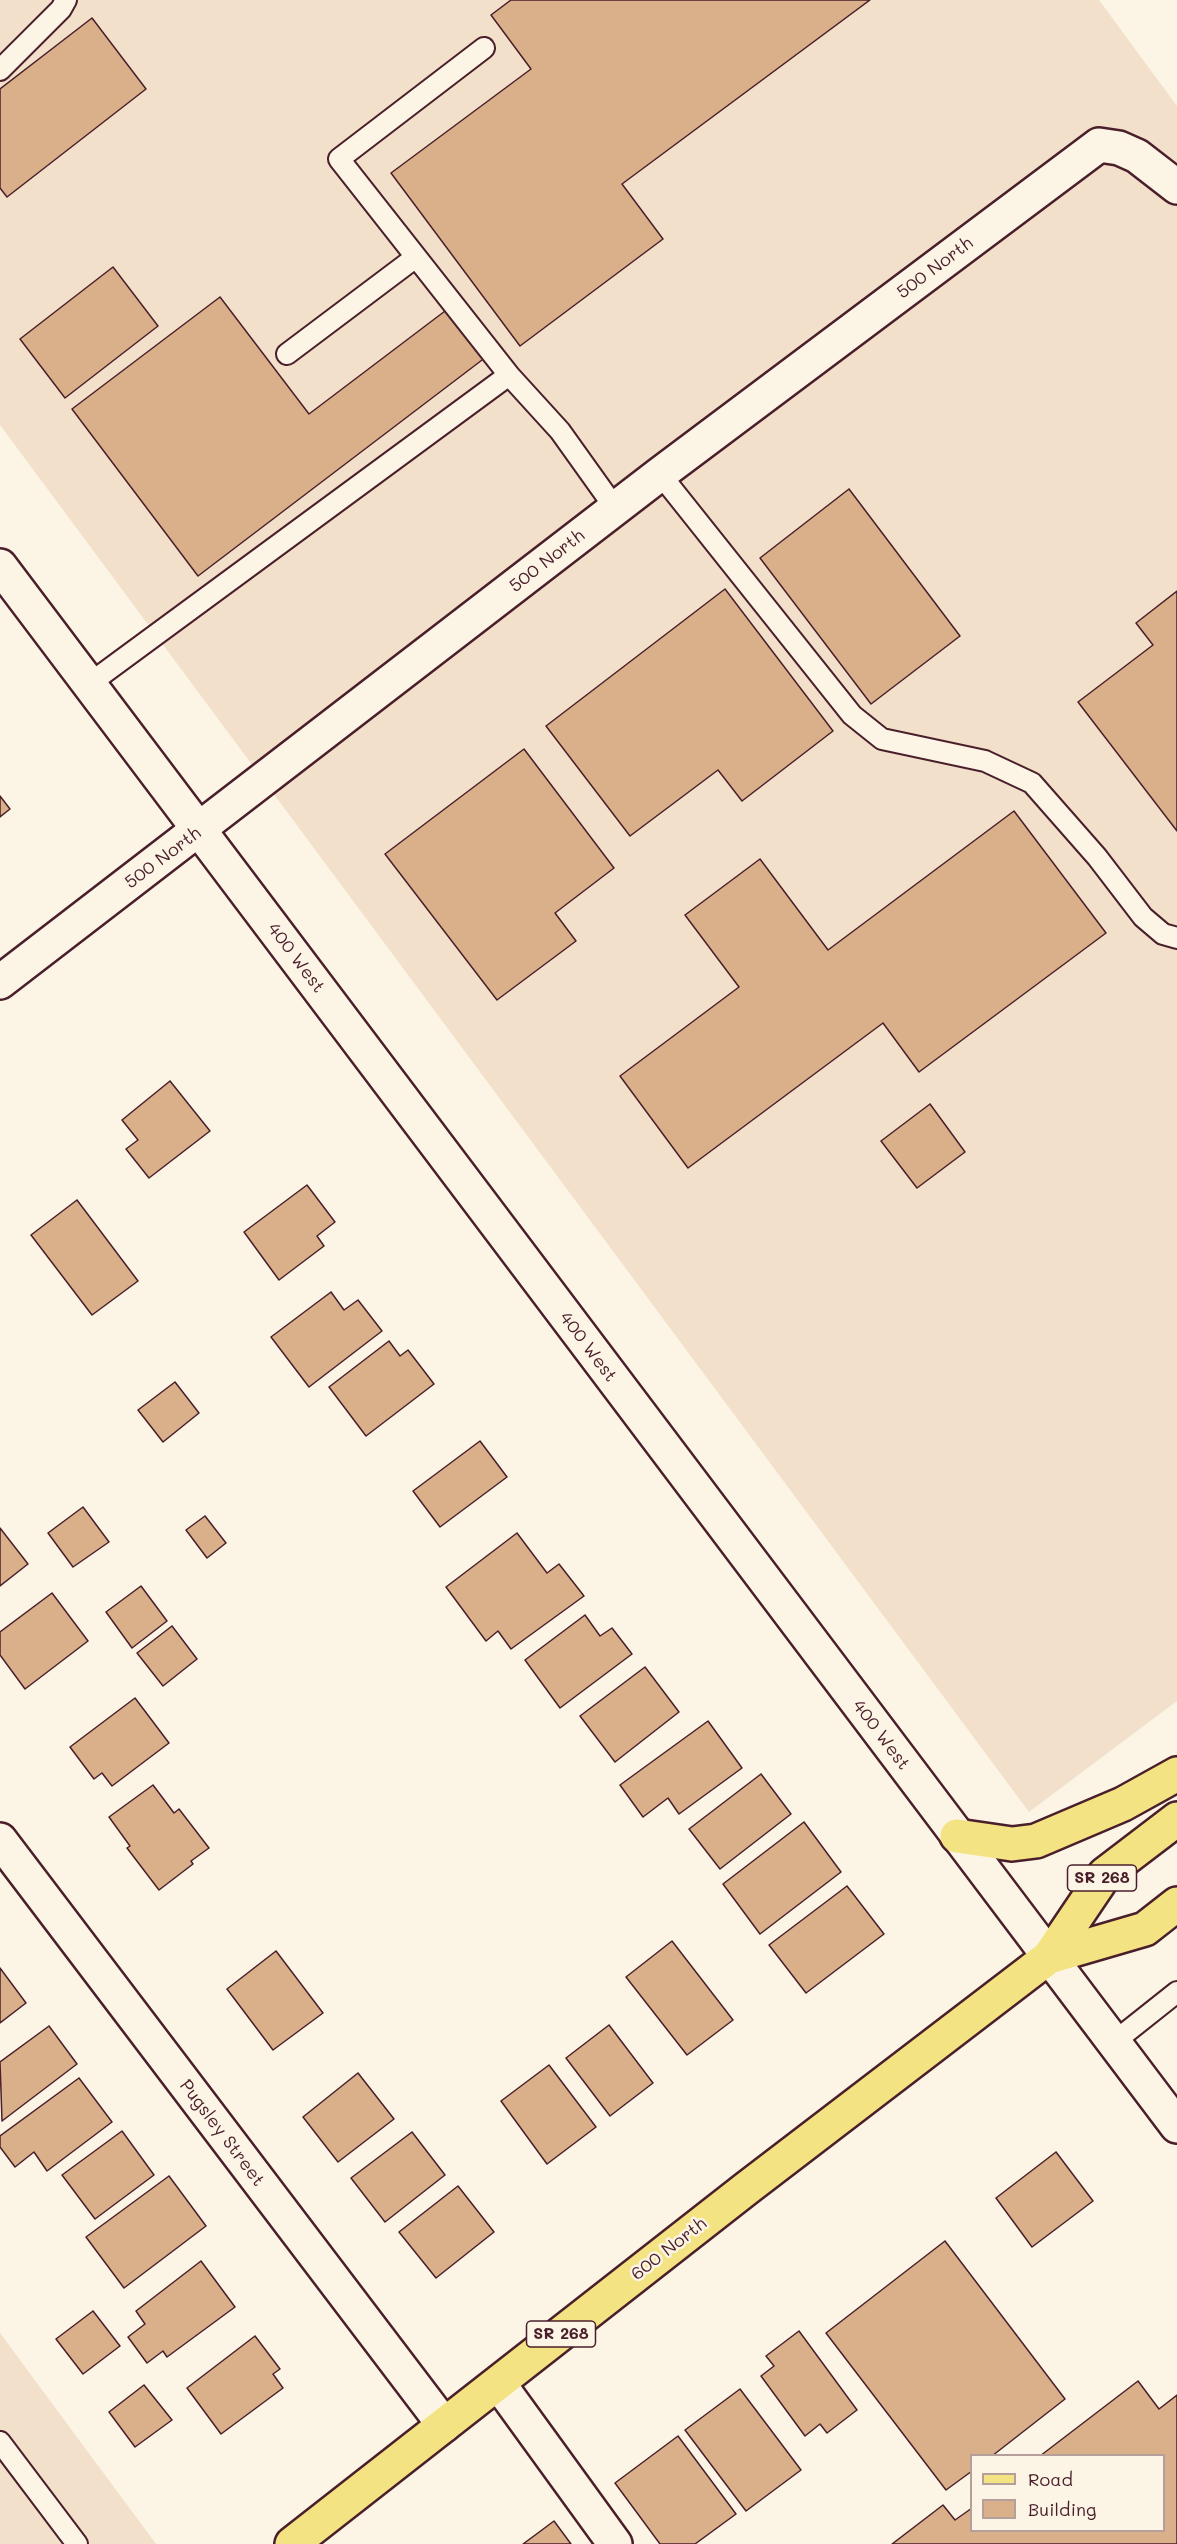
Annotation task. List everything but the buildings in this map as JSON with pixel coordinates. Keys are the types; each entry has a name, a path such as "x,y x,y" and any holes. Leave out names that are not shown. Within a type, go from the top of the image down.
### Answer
{"main road":[{"path":"957,1836 1012,1844 1035,1841 1123,1804 1177,1774"},
{"name":"600 North","path":"292,2544 747,2188 1048,1957 1105,1874 1177,1819"},
{"name":"600 North","path":"1048,1957 1145,1929 1177,1904"}],"street":[{"name":"500 North","path":"0,982 615,508 1099,145 1119,148 1137,156 1177,187"},
{"name":"400 West","path":"0,566 1177,2126"},
{"name":"Pugsley Street","path":"0,1840 444,2425"},
{"path":"499,2384 615,2544"}],"lane":[{"path":"0,70 62,9 66,0"},
{"path":"484,48 339,159 509,375 560,430 615,508"},
{"path":"287,354 416,257"},
{"path":"89,684 509,375"},
{"path":"660,474 852,715 882,739 985,760 1032,783 1097,856 1143,917 1163,934 1177,938"},
{"path":"1114,2042 1177,1992"},
{"path":"0,2442 77,2544"}],"shaded area":[{"path":"0,0 1099,0 1177,106 1177,1701 1029,1812 0,425"},
{"path":"0,2333 156,2544 0,2544"}]}
